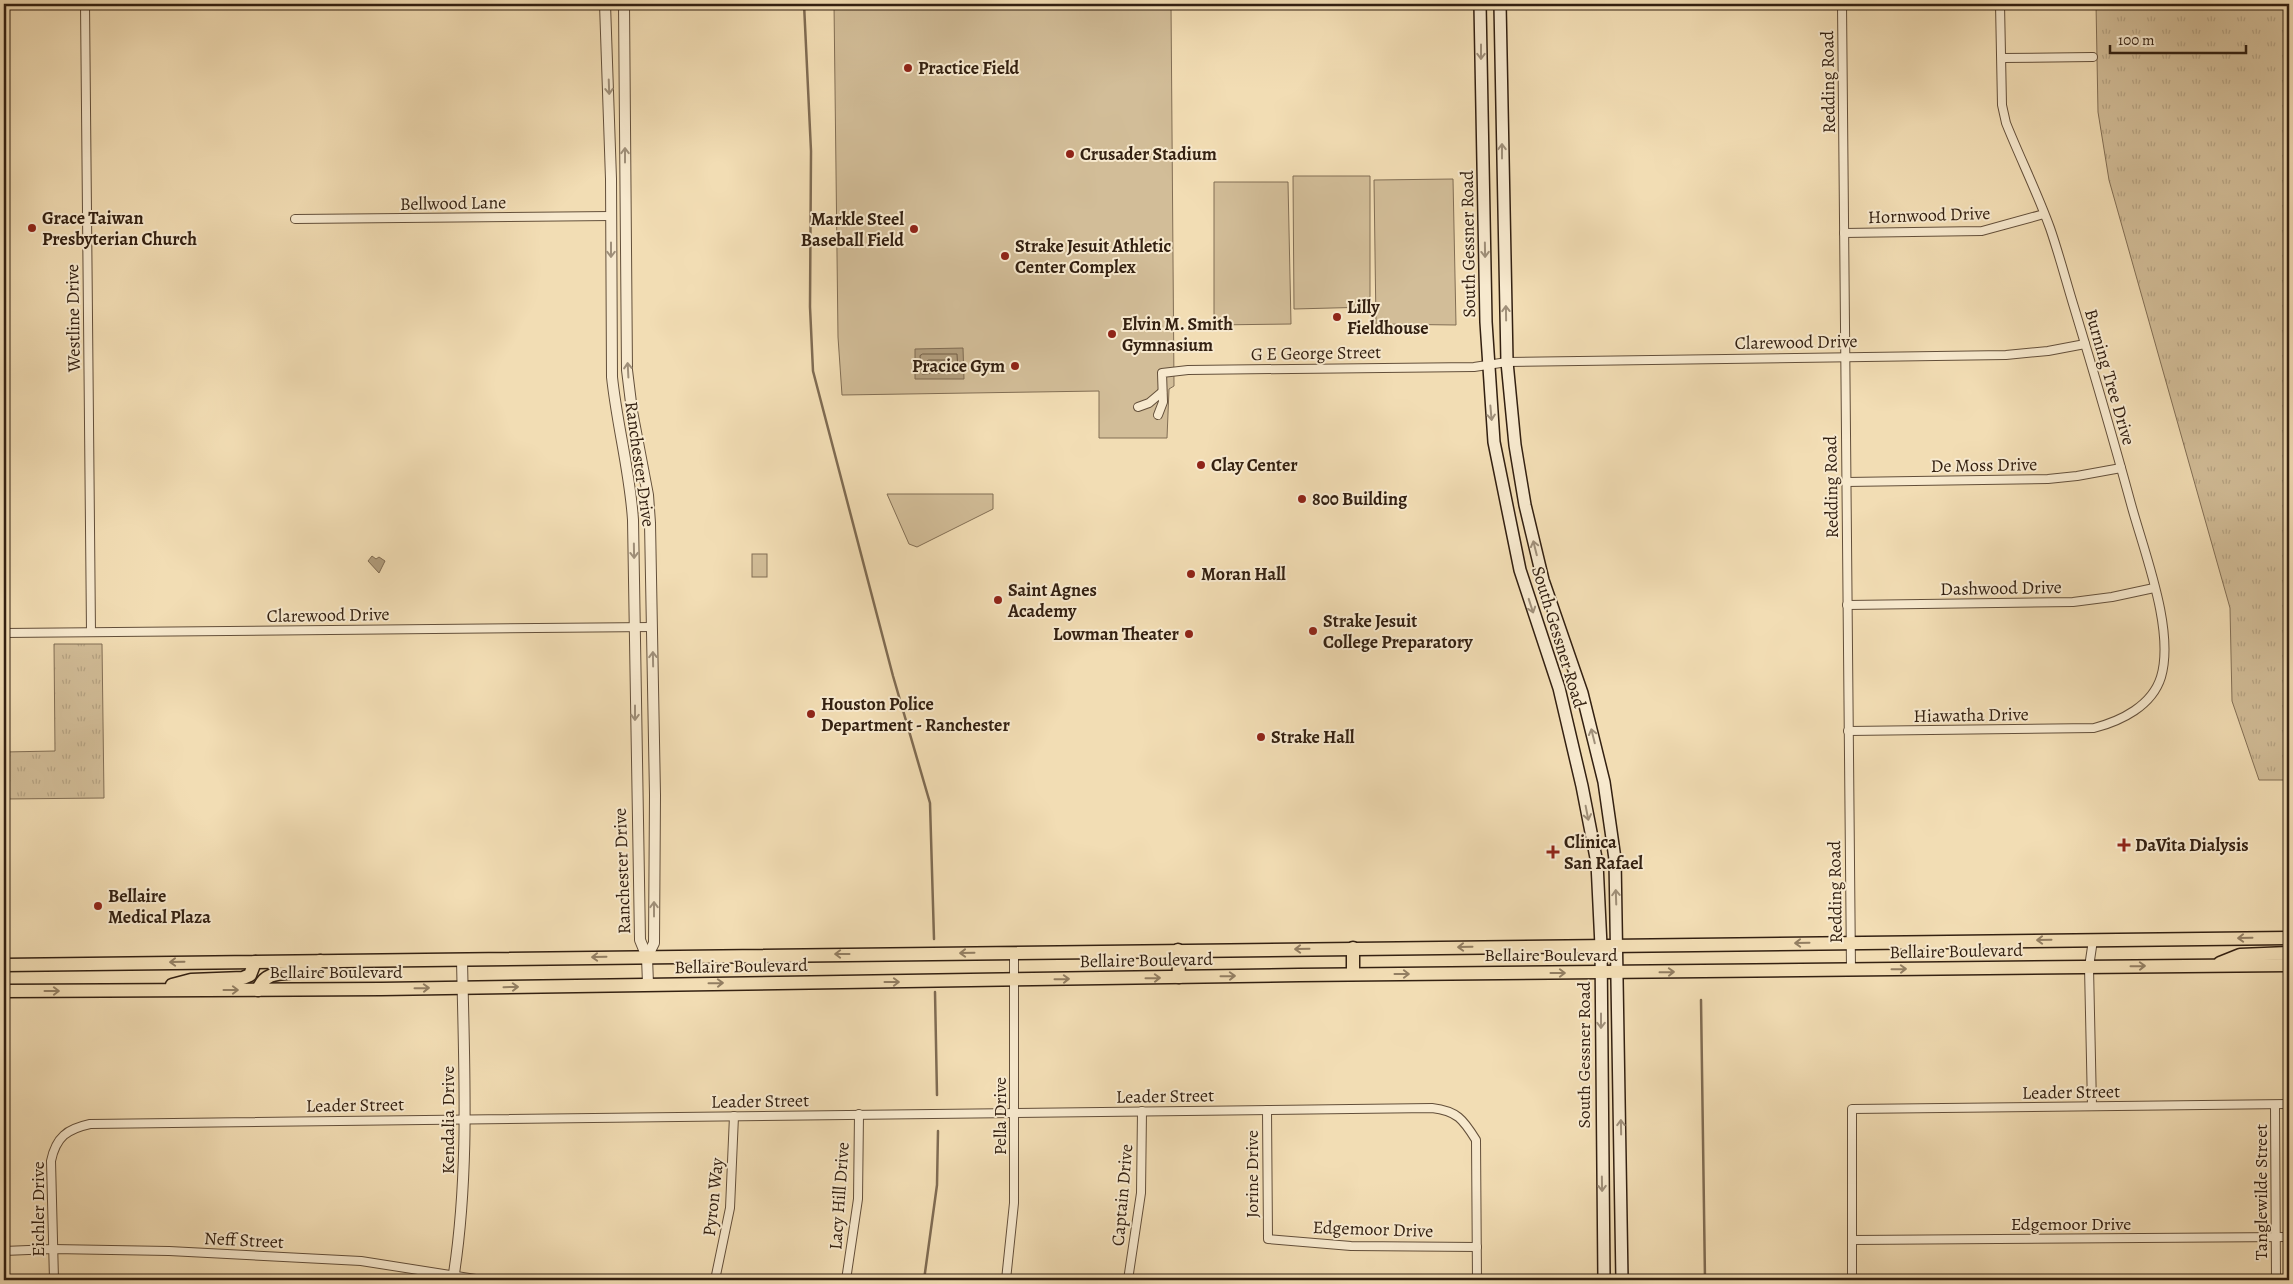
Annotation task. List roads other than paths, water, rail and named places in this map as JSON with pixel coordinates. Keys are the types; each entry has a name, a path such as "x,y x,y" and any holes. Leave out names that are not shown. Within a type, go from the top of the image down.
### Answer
{"main road":[{"name":"South Gessner Road","path":"1480,4 1488,364 1494,442 1520,570 1559,688 1582,786 1597,863 1601,946 1604,1280"},
{"name":"South Gessner Road","path":"1500,4 1507,362 1515,445 1525,505 1543,580 1582,693 1604,782 1615,860 1622,1157 1622,1280"},
{"path":"1482,101 1502,100"},
{"path":"1484,222 1504,222"},
{"path":"1582,786 1604,782"},
{"name":"Bellaire Boulevard","path":"4,965 2289,938"},
{"path":"1353,948 1354,974"},
{"path":"1178,950 1179,977"},
{"path":"2213,966 2240,955 2289,953"},
{"path":"258,990 261,982 270,974 309,970 320,961"},
{"path":"148,990 190,980 243,978 250,975 255,962"},
{"name":"Bellaire Boulevard","path":"4,991 462,988 1354,974 2289,965"},
{"path":"1602,1157 1622,1157"}],"street":[{"name":"Westline Drive","path":"85,4 91,632"},
{"name":"Ranchester Drive","path":"605,4 611,179 614,404 632,499 640,943 648,957"},
{"name":"Ranchester Drive","path":"624,4 629,392 648,495 652,627 655,794 654,942 648,957 648,984"},
{"name":"Redding Road","path":"1842,4 1851,970"},
{"name":"Burning Tree Drive","path":"2000,4 2002,105 2006,123 2044,214 2085,344 2154,588 2166,642 2160,679 2153,693 2140,706 2116,720 2094,728"},
{"path":"608,56 624,56"},
{"path":"2002,58 2094,57"},
{"path":"611,179 626,179"},
{"name":"Hornwood Drive","path":"1844,233 1974,232 1997,228 2044,214"},
{"name":"Bellwood Lane","path":"295,219 611,216"},
{"path":"612,339 627,339"},
{"name":"Clarewood Drive","path":"1488,364 1507,362 1845,356 2006,355 2085,344"},
{"name":"G E George Street","path":"1158,415 1163,402 1162,373 1188,370 1474,366 1488,364"},
{"path":"1138,407 1149,403 1162,392"},
{"name":"De Moss Drive","path":"1846,482 2048,479 2121,468"},
{"path":"632,499 648,495"},
{"name":"Dashwood Drive","path":"1847,606 2073,602 2112,597 2154,588"},
{"name":"Clarewood Drive","path":"4,633 652,627"},
{"name":"Hiawatha Drive","path":"1848,731 2094,728"},
{"path":"636,795 655,794"},
{"path":"638,864 654,865"},
{"path":"2092,1106 2089,967 2093,940"},
{"name":"Pella Drive","path":"1006,1280 1014,1203 1016,1112 1014,952"},
{"name":"Kendalia Drive","path":"453,1278 463,1201 462,959"},
{"name":"Tanglewilde Street","path":"2275,1104 2276,1280"},
{"name":"Leader Street","path":"1852,1240 1852,1109 2289,1104"},
{"name":"Leader Street","path":"60,1139 73,1127 90,1124 1432,1108 1451,1112 1463,1120 1476,1140 1477,1247"},
{"name":"Jorine Drive","path":"1267,1110 1268,1239"},
{"name":"Captain Drive","path":"1128,1280 1140,1193 1142,1111"},
{"name":"Lacy Hill Drive","path":"846,1280 858,1199 859,1114"},
{"name":"Pyron Way","path":"715,1280 730,1208 734,1116"},
{"name":"Eichler Drive","path":"54,1280 52,1161 54,1149 60,1139"},
{"name":"Edgemoor Drive","path":"1852,1240 2289,1237"},
{"name":"Edgemoor Drive","path":"1268,1239 1352,1246 1477,1247"},
{"path":"1852,1240 1852,1280"},
{"path":"1477,1247 1477,1280"},
{"name":"Neff Street","path":"4,1251 53,1249 168,1251 361,1261 453,1278 482,1280"}],"water":[{"path":"963,348 964,379 915,379 915,349"},
{"path":"372,556 376,559 379,557 385,561 379,573 368,561"}],"waterway":[{"path":"804,4 811,151 810,307 813,371 893,676 930,803 934,939"},
{"path":"935,992 937,1095"},
{"path":"1701,1000 1705,1280"},
{"path":"924,1280 937,1185 938,1131"}],"place":[{"name":"Practice Field","path":"908,68"},
{"name":"Crusader Stadium","path":"1070,154"},
{"name":"Grace Taiwan Presbyterian Church","path":"32,228"},
{"name":"Markle Steel Baseball Field","path":"914,229"},
{"name":"Strake Jesuit Athletic Center Complex","path":"1005,256"},
{"name":"Lilly Fieldhouse","path":"1337,317"},
{"name":"Elvin M. Smith Gymnasium","path":"1112,334"},
{"name":"Pracice Gym","path":"1015,366"},
{"name":"Clay Center","path":"1201,465"},
{"name":"800 Building","path":"1302,499"},
{"name":"Moran Hall","path":"1191,574"},
{"name":"Saint Agnes Academy","path":"998,600"},
{"name":"Strake Jesuit College Preparatory","path":"1313,631"},
{"name":"Lowman Theater","path":"1189,634"},
{"name":"Houston Police Department - Ranchester","path":"811,714"},
{"name":"Strake Hall","path":"1261,737"},
{"name":"DaVita Dialysis","path":"2124,845"},
{"name":"Clinica San Rafael","path":"1553,852"},
{"name":"Bellaire Medical Plaza","path":"98,906"}]}
